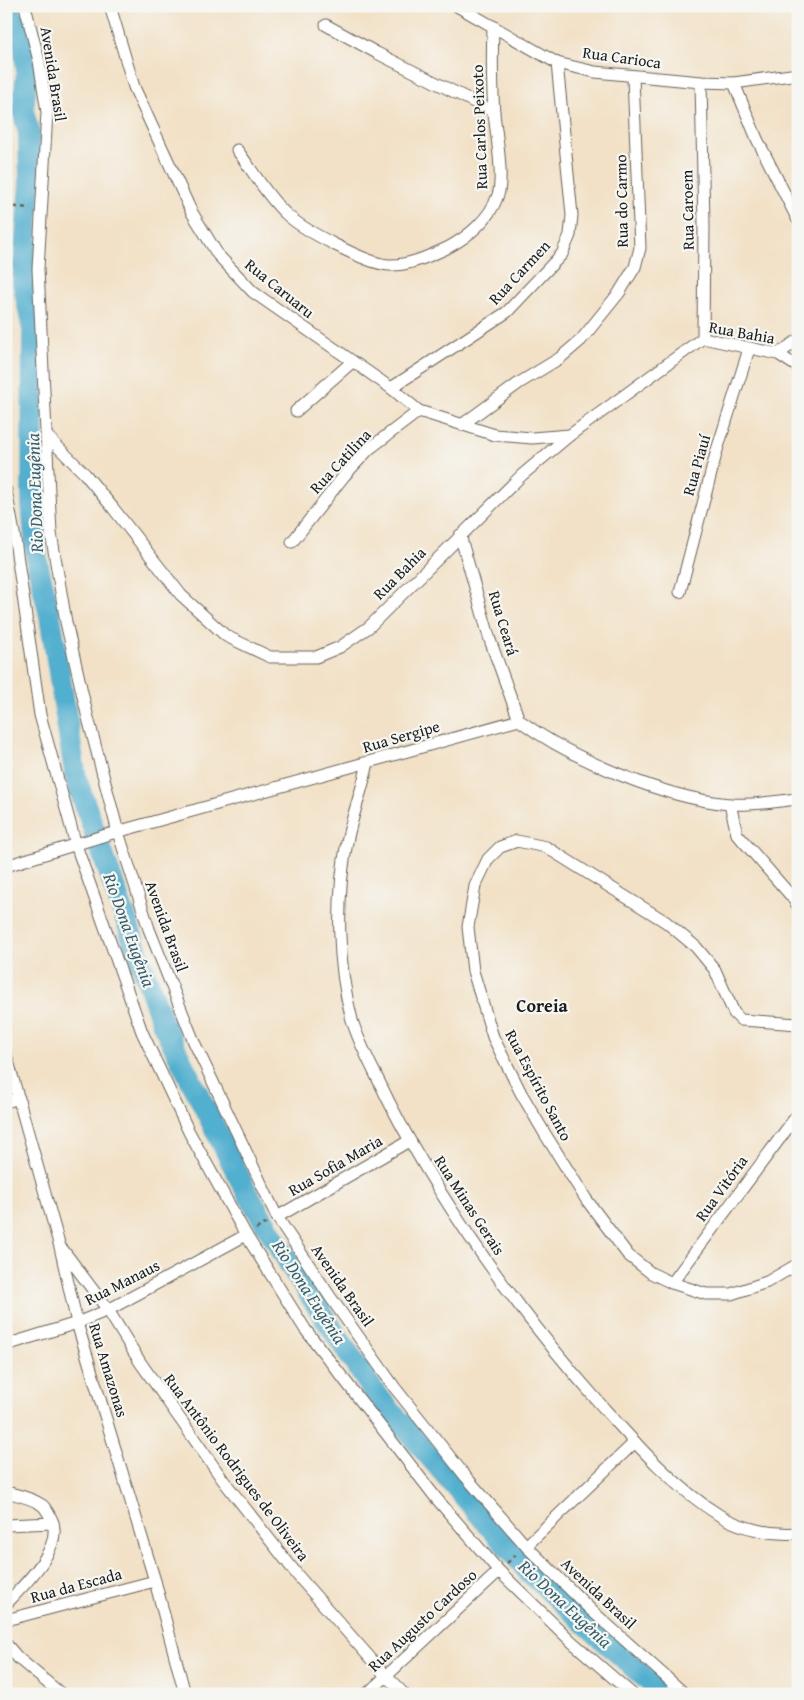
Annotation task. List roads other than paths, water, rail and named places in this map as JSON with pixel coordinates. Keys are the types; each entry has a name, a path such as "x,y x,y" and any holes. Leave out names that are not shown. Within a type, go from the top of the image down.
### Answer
{"street":[{"name":"Avenida Brasil","path":"25,6 37,53 47,112 38,269 40,337 48,437 51,533 66,622 87,714 118,832 149,929 194,1042 274,1219 396,1388 523,1549 684,1694"},
{"name":"Rua Caruaru","path":"110,6 134,87 191,211 218,255 253,292 390,388 419,411 495,435 532,438 570,435"},
{"name":"Rua Carioca","path":"457,6 556,62 595,72 701,82 734,82 798,74"},
{"path":"326,25 377,54 494,112"},
{"name":"Rua Carlos Peixoto","path":"237,150 269,195 285,213 302,227 363,256 387,265 402,265 455,244 480,226 499,194 499,164 494,112 493,26"},
{"name":"Rua Carmen","path":"390,388 507,312 562,254 570,235 572,215 556,62"},
{"name":"Rua do Carmo","path":"463,424 519,383 560,358 581,340 619,293 635,267 640,248 633,77"},
{"name":"Rua Caroem","path":"701,82 704,225 703,338"},
{"path":"734,82 757,139 798,220"},
{"name":"Rua Bahia","path":"48,437 85,474 181,595 226,636 270,657 316,657 340,647 370,627 522,475 570,435 703,338 778,354 798,367"},
{"path":"778,354 798,340"},
{"name":"Rua Piauí","path":"680,592 717,450 749,349"},
{"path":"296,411 352,362"},
{"name":"Rua Catilina","path":"292,542 344,476 369,449 419,411"},
{"path":"6,491 14,533 40,714 79,844 142,1032 189,1132 316,1344 436,1498 571,1641 632,1694"},
{"name":"Rua Ceará","path":"460,535 490,640 519,720"},
{"path":"519,720 540,736 612,772 670,792 730,804 798,800"},
{"name":"Rua Sergipe","path":"6,866 106,835 519,720"},
{"name":"Rua Minas Gerais","path":"368,762 364,786 348,840 341,880 344,977 353,1021 374,1072 409,1141 458,1221 527,1316 634,1442 689,1494 720,1516 754,1530 798,1533"},
{"path":"730,804 737,834 798,906"},
{"name":"Rua Espírito Santo","path":"798,1024 741,1020 734,1013 715,970 696,947 666,922 546,847 516,841 500,848 488,859 475,886 468,927 473,971 493,1037 521,1092 586,1199 628,1255 651,1273 672,1283 706,1294 731,1294 767,1282 798,1264"},
{"name":"Rua Amazonas","path":"6,1054 60,1247 77,1322 155,1581 185,1694"},
{"path":"6,1102 19,1098"},
{"name":"Rua Vitória","path":"672,1283 798,1114"},
{"name":"Rua Sofia Maria","path":"274,1219 409,1141"},
{"name":"Rua Manaus","path":"6,1345 108,1310 250,1233"},
{"name":"Rua Antônio Rodrigues de Oliveira","path":"60,1247 108,1310 140,1362 223,1480 299,1577 404,1694"},
{"path":"523,1549 634,1442"},
{"path":"6,1492 32,1499 44,1506 53,1523 54,1539 49,1551 34,1572 6,1604"},
{"path":"6,1525 53,1523"},
{"name":"Rua Augusto Cardoso","path":"367,1694 502,1568"},
{"name":"Rua da Escada","path":"6,1620 155,1581"},
{"path":"6,1644 18,1658 61,1694"}],"waterway":[{"name":"Rio Dona Eugênia","path":"6,7 23,35 27,72 23,111 29,133 30,182 23,282 33,330 32,504 37,562 50,616 76,779 163,1024 244,1187 290,1265 374,1392 529,1572 663,1694"}],"district":[{"name":"Coreia","path":"542,1006"}]}
